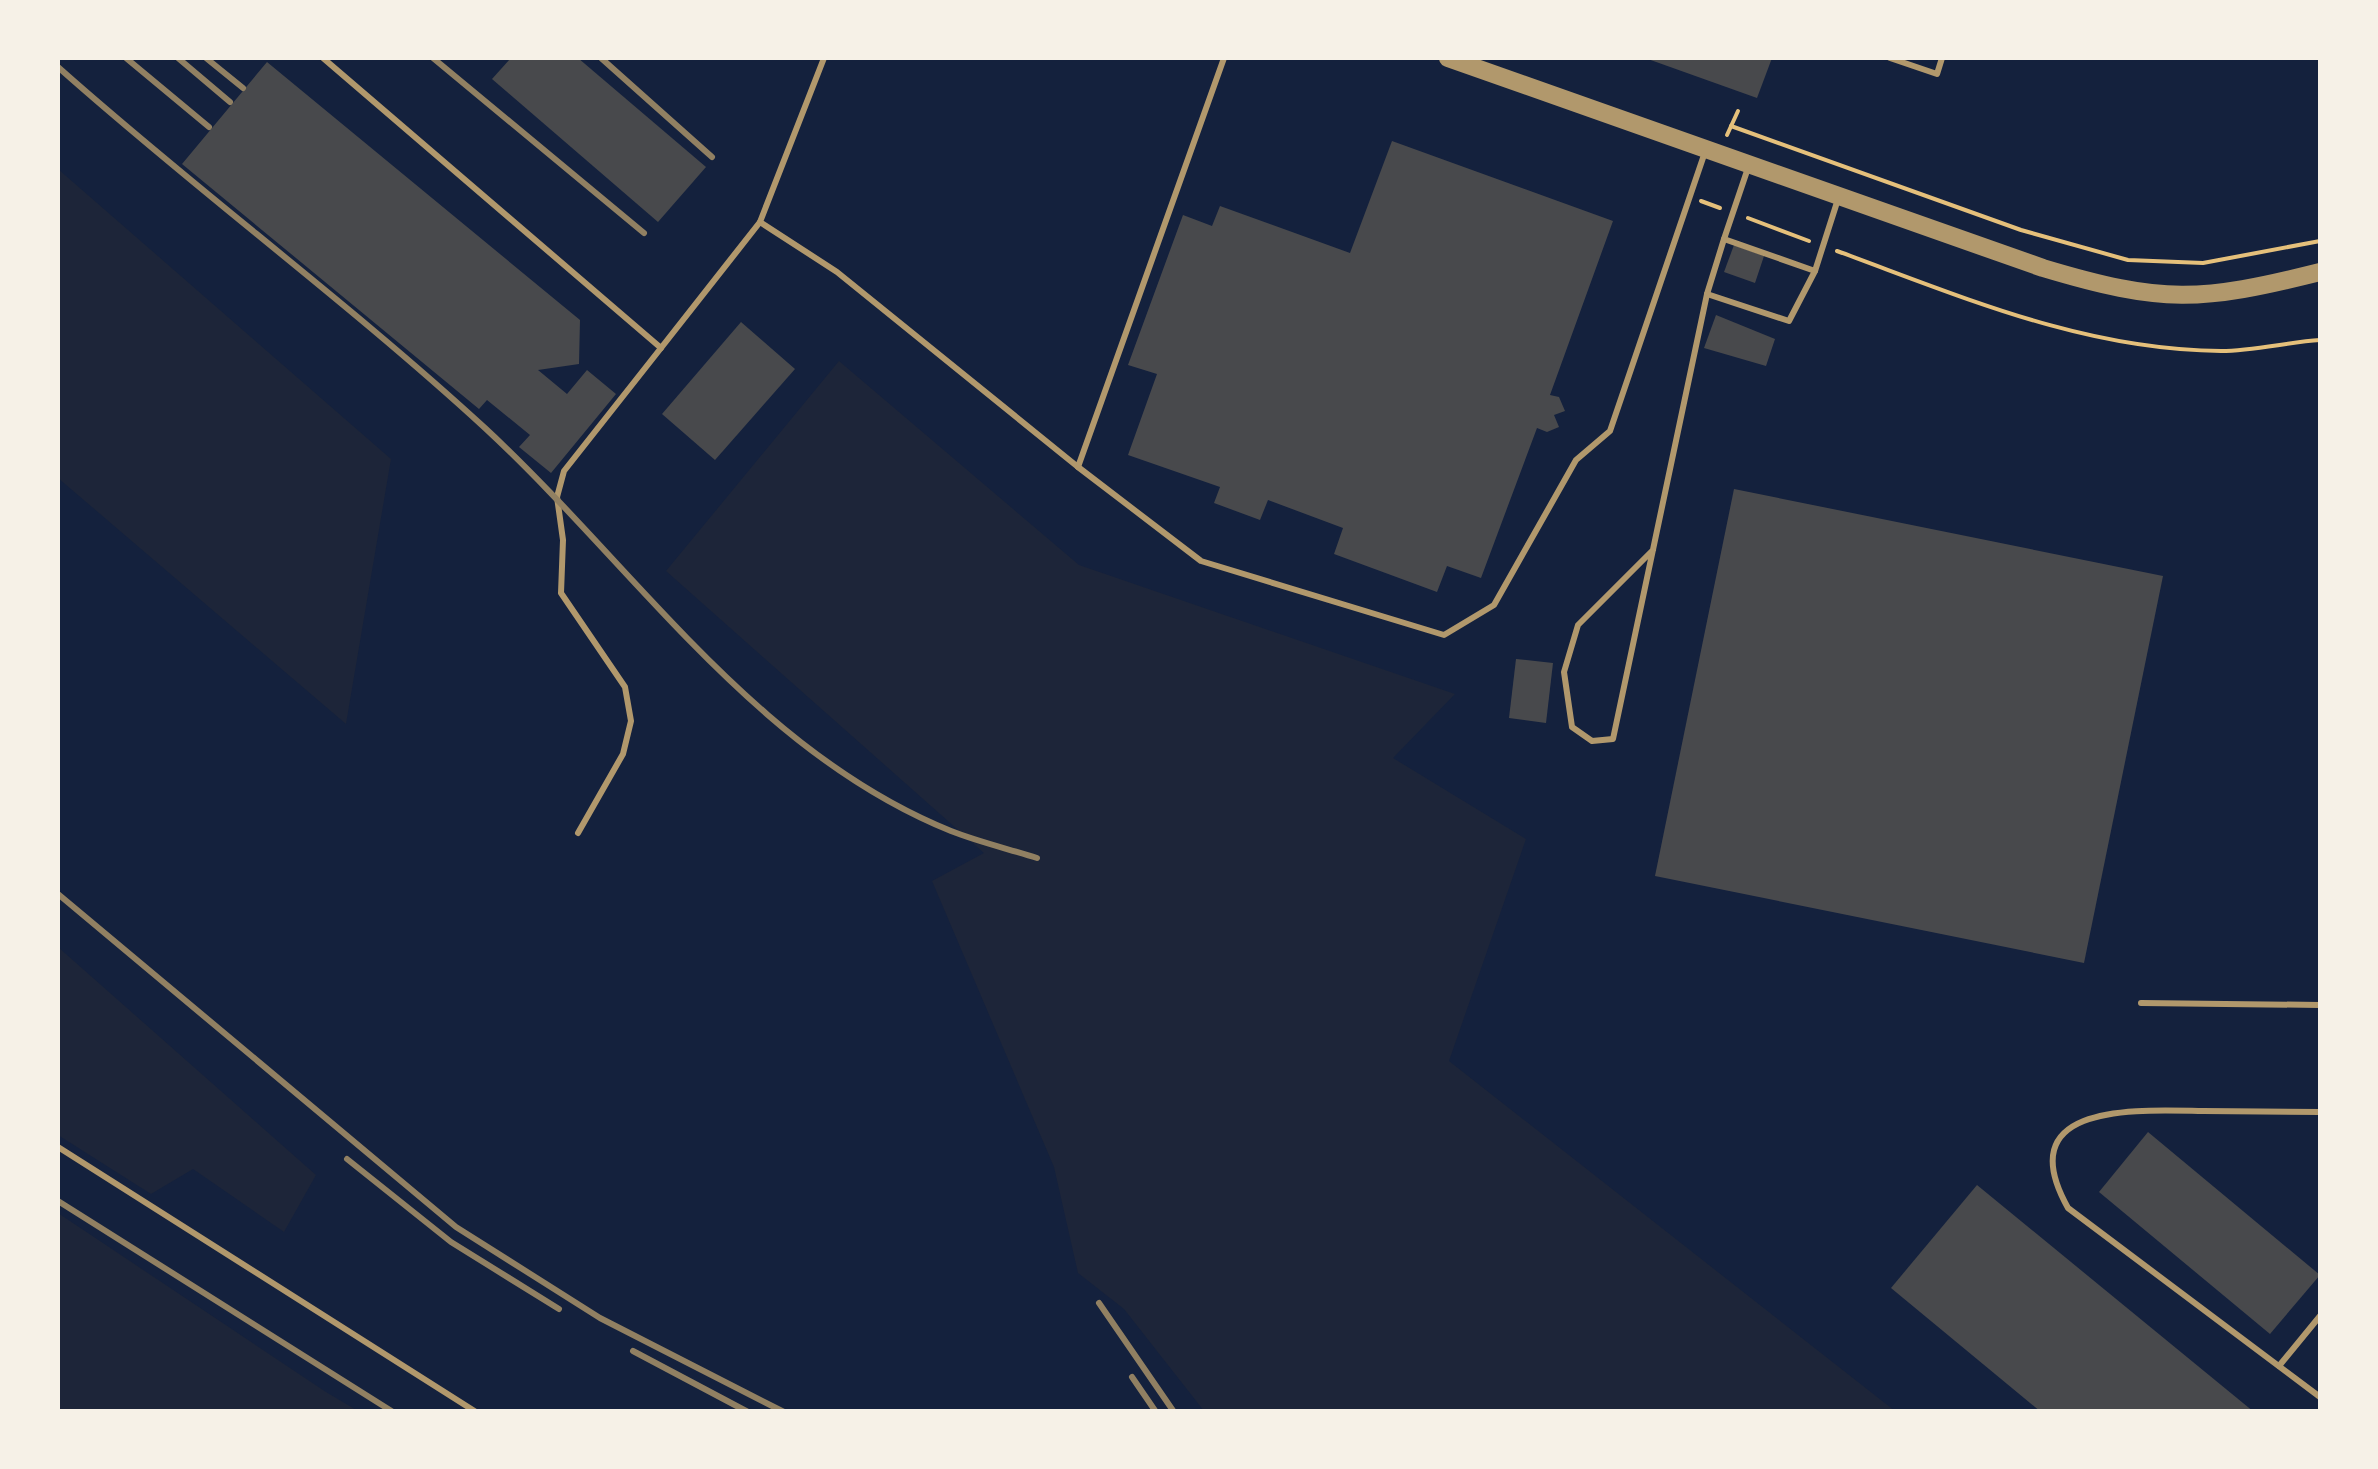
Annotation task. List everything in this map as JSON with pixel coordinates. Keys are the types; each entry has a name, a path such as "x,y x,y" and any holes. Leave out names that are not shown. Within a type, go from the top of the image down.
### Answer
{"street":[{"path":"1448,58 2122,292 2165,297 2225,296 2320,272"}],"lane":[{"path":"324,58 661,348"},
{"path":"578,833 623,754 631,721 625,687 562,592 564,540 557,497 564,471 760,222 824,58"},
{"path":"1078,467 1224,58"},
{"path":"1890,58 1937,74 1942,58"},
{"path":"760,222 837,272 1078,467 1202,561 1444,635 1494,605 1576,460 1610,431 1691,197 1713,151"},
{"path":"1653,550 1578,625 1564,672 1572,726 1592,741 1614,738 1707,294 1750,164"},
{"path":"1707,294 1788,321 1814,271 1840,196"},
{"path":"1724,239 1814,271"},
{"path":"2141,1003 2320,1005"},
{"path":"2320,1112 2115,1109 2069,1127 2055,1149 2053,1181 2068,1208 2320,1397"},
{"path":"58,1147 476,1412"},
{"path":"2279,1366 2320,1316"}],"path":[{"path":"1713,151 1738,110"},
{"path":"1731,126 2021,230 2128,260 2203,263 2320,240"},
{"path":"1691,197 2043,326 2117,344 2224,351 2320,340"}],"shaded area":[{"path":"58,169 391,459 346,724 58,478"},
{"path":"839,361 1079,565 1455,694 1393,758 1526,839 1449,1061 1895,1411 1204,1411 1124,1309 1078,1273 1054,1167 932,881 984,853 666,571"},
{"path":"58,947 316,1175 284,1232 193,1169 151,1194 58,1135"},
{"path":"58,1213 326,1392 358,1411 58,1411"}],"building":[{"path":"511,58 578,58 706,167 658,222 492,79"},
{"path":"1645,58 1772,58 1757,98"},
{"path":"267,62 580,320 579,364 538,370 567,394 587,370 616,394 551,473 519,447 530,435 487,400 479,409 182,164"},
{"path":"1392,141 1613,221 1550,395 1559,397 1565,411 1554,415 1559,427 1547,432 1537,428 1481,578 1447,566 1437,592 1334,554 1343,528 1268,500 1260,520 1214,503 1220,487 1128,455 1157,374 1128,365 1183,215 1212,226 1220,206 1350,253"},
{"path":"1734,245 1764,256 1755,283 1724,272"},
{"path":"1716,315 1775,339 1766,366 1704,348"},
{"path":"741,322 795,369 715,460 662,414"},
{"path":"1734,489 2163,576 2084,963 1655,876"},
{"path":"1516,659 1553,663 1546,723 1509,718"},
{"path":"2148,1132 2320,1275 2270,1334 2099,1192"},
{"path":"1977,1185 2254,1412 2041,1412 1891,1288"}],"railway":[{"path":"126,58 209,127"},
{"path":"178,58 230,102"},
{"path":"206,58 243,88"},
{"path":"433,58 644,233"},
{"path":"601,58 712,157"},
{"path":"58,67 485,428 701,652 817,754 881,797 951,831 1037,858"},
{"path":"58,894 456,1227 600,1318 784,1412"},
{"path":"347,1159 451,1242 559,1309"},
{"path":"58,1201 393,1412"},
{"path":"1099,1303 1174,1412"},
{"path":"633,1351 748,1412"},
{"path":"1132,1377 1156,1412"}]}
